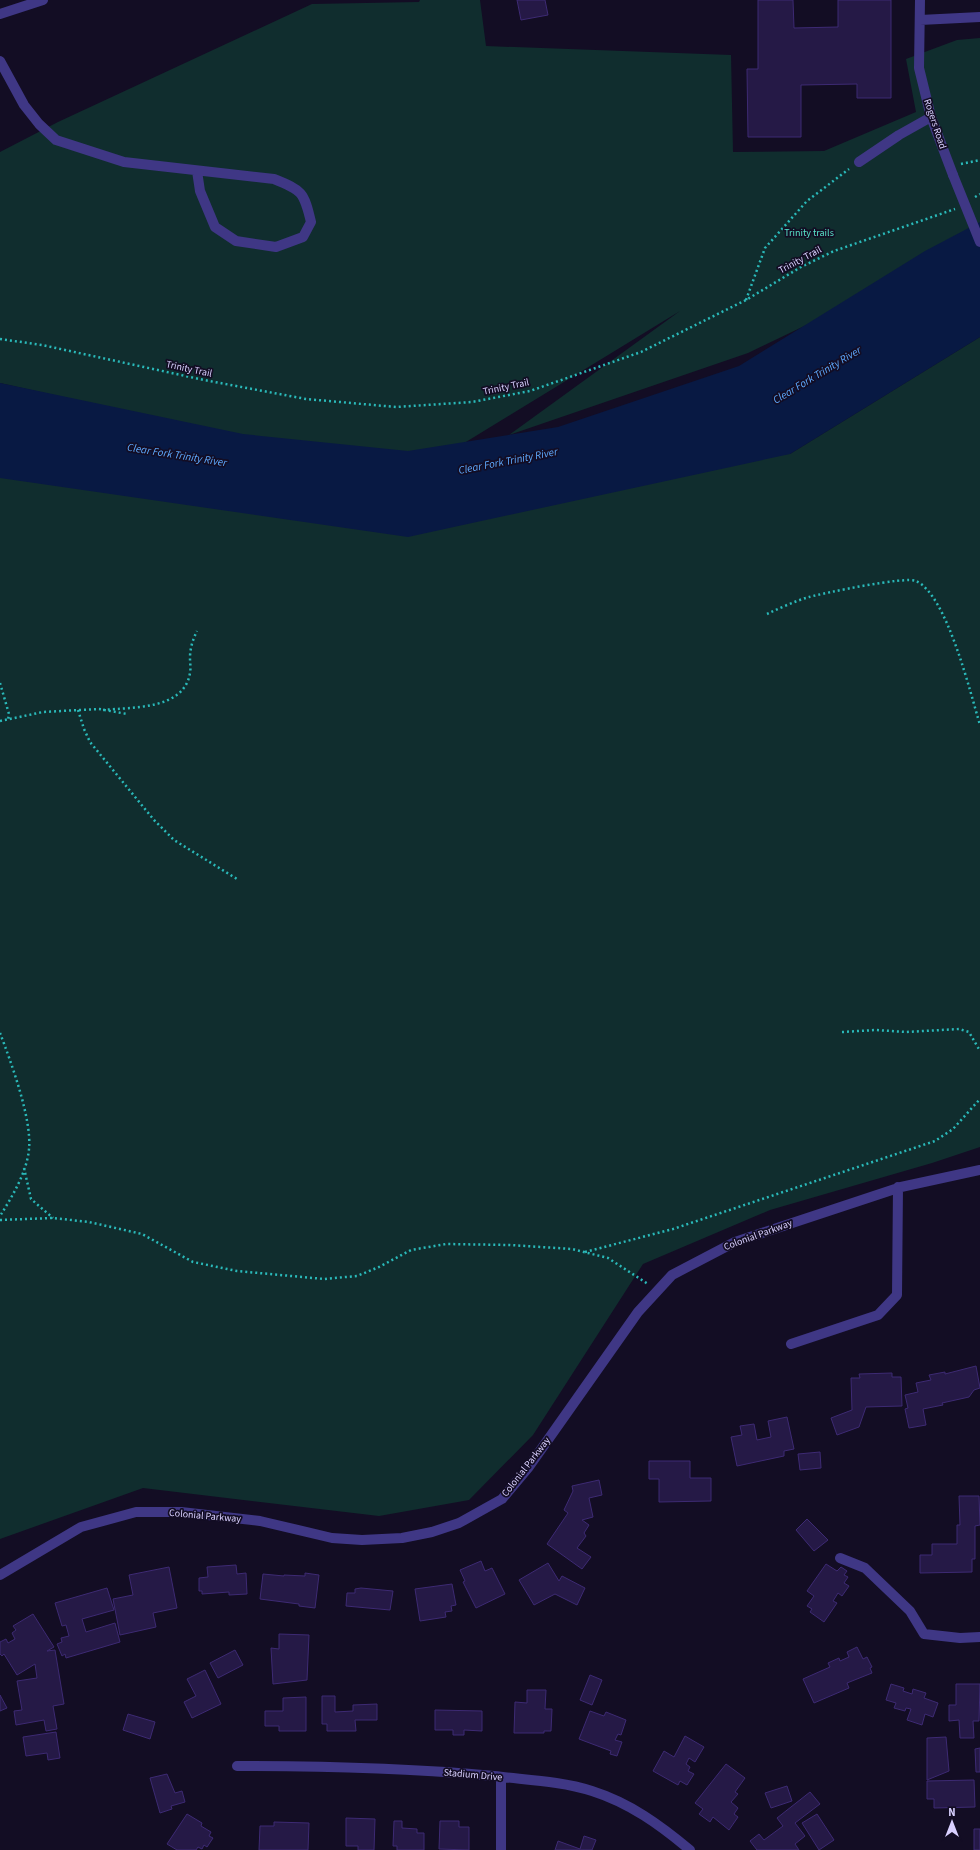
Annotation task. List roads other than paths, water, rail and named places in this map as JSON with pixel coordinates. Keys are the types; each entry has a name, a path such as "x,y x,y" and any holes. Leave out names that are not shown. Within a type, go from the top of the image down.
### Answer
{"street":[{"path":"0,14 43,0"},
{"name":"Rogers Road","path":"920,0 920,68 930,117 980,242"},
{"path":"920,20 980,17"},
{"path":"0,61 24,105 39,124 56,140 124,162 197,172 274,179 294,187 305,198 311,222 303,237 276,248 236,241 215,227 200,191 197,172"},
{"path":"859,162 899,134 930,117"},
{"name":"Colonial Parkway","path":"0,1575 81,1527 136,1512 181,1512 253,1520 332,1538 362,1540 402,1538 432,1532 459,1523 502,1499 528,1468 638,1312 672,1275 735,1242 898,1187 980,1170"},
{"path":"791,1344 878,1315 897,1295 898,1187"},
{"path":"840,1558 865,1568 910,1611 924,1634 960,1638 980,1637"},
{"name":"Stadium Drive","path":"237,1766 302,1766 442,1772 559,1784 598,1793 617,1801 650,1818 690,1850"},
{"path":"501,1777 501,1850"}],"water":[{"name":"Clear Fork Trinity River","path":"980,222 980,337 790,454 408,537 0,478 0,383 243,434 408,451 558,427 739,366 925,251"}],"park label":[{"name":"Trinity trails","path":"809,233"}]}
